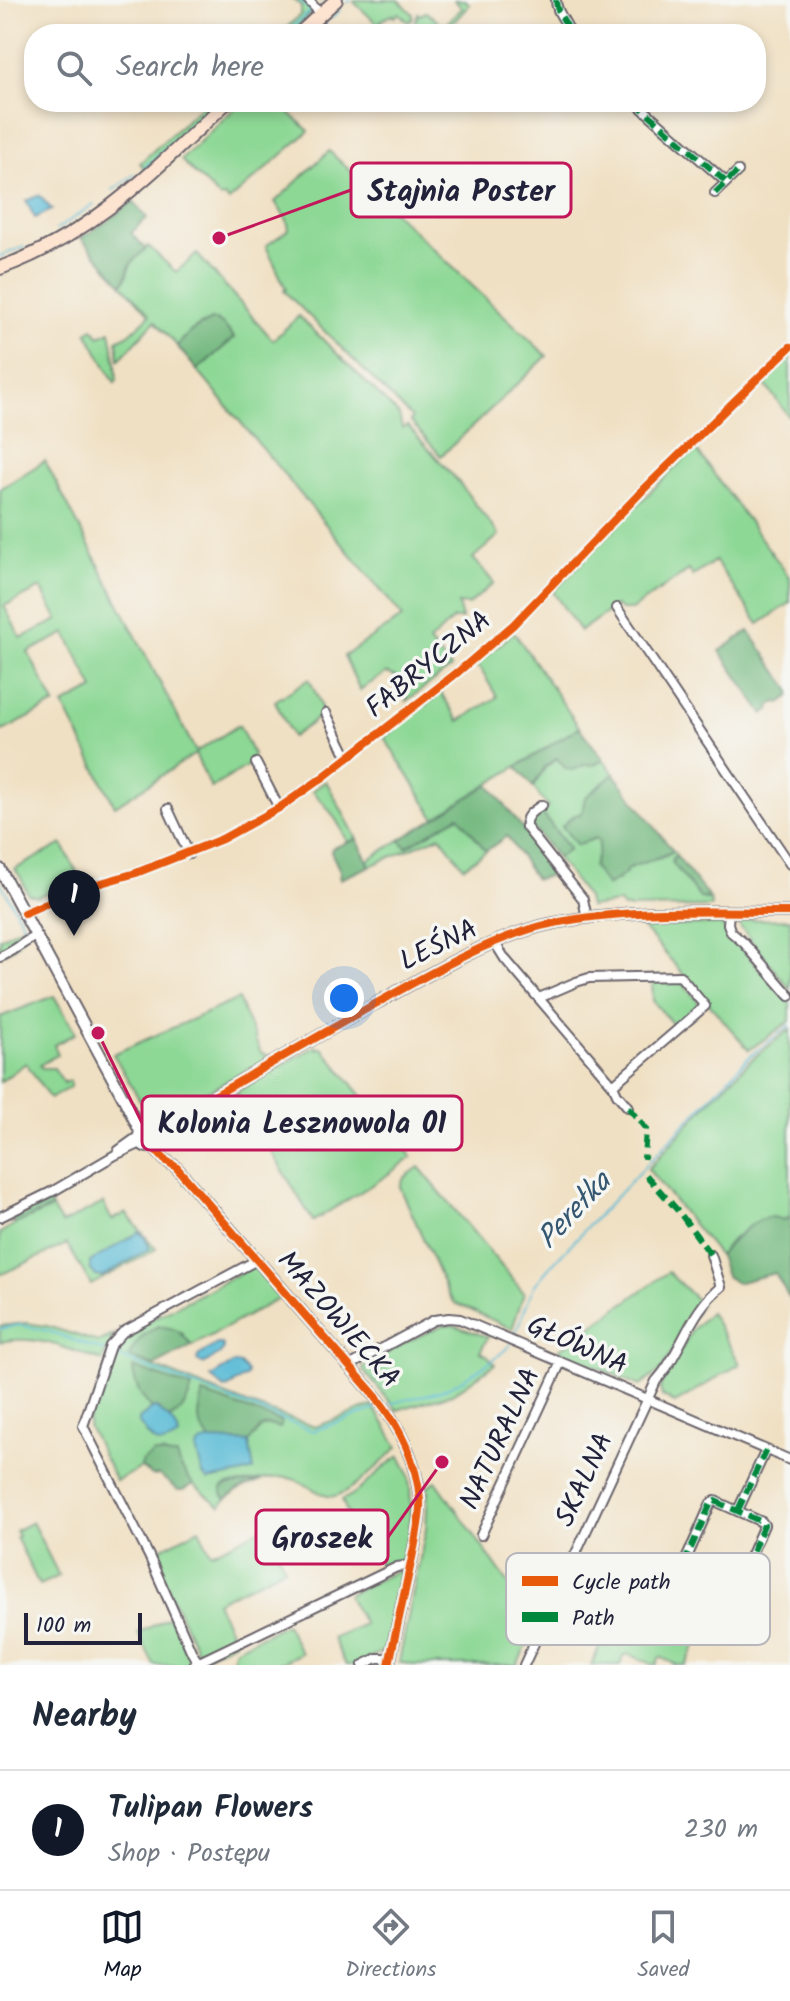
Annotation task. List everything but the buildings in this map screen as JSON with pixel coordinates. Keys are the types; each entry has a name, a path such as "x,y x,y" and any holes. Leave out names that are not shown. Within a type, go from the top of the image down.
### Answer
{"main road":[{"path":"310,24 336,0"},
{"path":"0,268 62,240 106,211 216,112"}],"street":[{"path":"308,0 321,14"},
{"path":"556,0 556,10 566,24"},
{"path":"646,112 726,182"},
{"path":"715,193 738,171"},
{"name":"FABRYCZNA","path":"24,913 80,889 136,873 222,839 279,808 348,758 513,625 643,490 790,347"},
{"path":"617,608 786,850 790,864"},
{"name":"FABRYCZNA","path":"326,713 348,758"},
{"path":"256,763 279,808"},
{"path":"542,805 526,818 526,827 583,899 587,918"},
{"path":"168,809 189,854"},
{"name":"MAZOWIECKA","path":"0,869 126,1103 176,1167 385,1407 400,1432 412,1461 420,1501 411,1565 389,1662"},
{"path":"729,912 731,932 790,996"},
{"name":"LEŚNA","path":"150,1135 408,986 461,958 538,927 635,913 790,912"},
{"path":"0,957 12,953 36,936"},
{"path":"495,943 628,1107"},
{"path":"539,998 589,978 680,976 705,1006 613,1085"},
{"path":"0,1217 55,1190 115,1155 122,1146 150,1135"},
{"name":"SKALNA","path":"576,1553 656,1381 664,1373 692,1320 721,1287 711,1255"},
{"path":"257,1260 123,1332 110,1346 83,1426 149,1556 196,1664 397,1567 411,1565"},
{"name":"GŁÓWNA","path":"349,1366 428,1323 439,1319 460,1319 790,1460"},
{"name":"NATURALNA","path":"481,1535 561,1362"},
{"path":"738,1510 766,1450"},
{"path":"689,1553 711,1503 715,1501 762,1522 764,1528 752,1553"},
{"name":"SKALNA","path":"524,1665 533,1645"},
{"path":"363,1665 377,1658 389,1662"}],"green space":[{"path":"294,0 305,0 313,12 300,24 290,24 301,14 301,6"},
{"path":"399,0 413,14 412,20 408,22 399,13 377,24 354,2"},
{"path":"454,0 465,0 470,4 452,24 446,24 462,8"},
{"path":"426,12 441,24 415,24 418,13"},
{"path":"195,112 208,112 145,169 140,163"},
{"path":"231,112 289,112 309,131 229,201 225,197 220,198 181,160"},
{"path":"329,151 547,356 441,456 410,421 412,418 284,291 286,289 266,246 289,229 275,202"},
{"path":"133,201 147,218 131,233 146,249 130,264 122,284 81,238"},
{"path":"148,246 176,272 197,254 273,340 299,316 399,415 402,428 408,426 456,479 499,535 473,558 494,583 468,605 458,604 462,619 453,619 429,642 451,668 406,701 407,695 395,676 386,673 360,690 344,656 403,617 197,370 234,338 217,320 199,326 177,346 155,321 119,360 117,340 129,334 150,315 122,284 132,263"},
{"path":"211,320 222,324 234,338 197,370 177,346 191,331"},
{"path":"93,328 99,336 110,331 116,363 115,383 87,332"},
{"path":"790,358 790,418 764,383"},
{"path":"695,448 790,578 790,603 759,624 715,561 693,576 689,570 631,610 621,610 616,606 580,631 553,592"},
{"path":"45,461 196,752 239,725 253,754 250,764 211,788 195,754 115,806 63,705 94,689 66,633 28,652 55,704 3,731 0,726 0,489","holes":["41,588 58,620 21,638 4,606"]},
{"path":"749,631 790,690 790,696 771,705 770,710 763,714 720,651"},
{"path":"514,632 579,727 435,818 384,737 441,693 459,721 497,697 480,668 475,666"},
{"path":"309,679 319,701 320,713 292,737 275,701"},
{"path":"579,727 604,760 574,770 566,769 557,758 545,767 533,787 517,767"},
{"path":"558,758 566,769 604,760 614,774 585,798 582,813 562,826 577,845 596,838 599,841 593,867 610,884 627,869 673,851 676,855 672,858 704,899 710,899 711,907 623,908 619,903 589,907 587,898 557,858 569,848 542,813 548,807 533,787 545,768"},
{"path":"614,774 673,851 627,869 626,873 607,886 593,867 599,841 596,838 577,845 562,826 582,813 585,798"},
{"path":"326,781 357,839 347,842 341,828 312,791"},
{"path":"489,784 557,874 535,879 507,836 486,851 459,816 406,847 400,840"},
{"path":"542,813 569,849 557,858 532,826 533,819"},
{"path":"459,816 486,851 464,867 440,836 370,866 368,860 400,840 407,847"},
{"path":"357,839 370,866 340,879 341,873 332,848"},
{"path":"62,844 81,879 37,897 28,894 15,869"},
{"path":"676,855 710,899 700,898 671,861"},
{"path":"790,919 790,989 735,920"},
{"path":"720,924 790,1003 790,1021 749,1050 642,927"},
{"path":"25,925 18,943 0,955 0,938"},
{"path":"680,980 698,1001 698,1008 675,1027 653,1001 652,981"},
{"path":"54,996 76,1033 54,1045 58,1054 40,1065 42,1068 54,1068 64,1083 70,1080 70,1087 50,1099 26,1063 0,1082 0,1017"},
{"path":"238,999 261,1053 271,1057 161,1117 146,1111 113,1054"},
{"path":"790,1029 790,1216 784,1220 770,1217 732,1239 719,1256 648,1169 751,1060"},
{"path":"316,1046 318,1049 322,1047 412,1157 313,1221 236,1092"},
{"path":"419,1167 524,1293 512,1329 455,1303 449,1296 400,1187 404,1178"},
{"path":"49,1200 52,1208 15,1224 13,1217"},
{"path":"103,1203 112,1220 126,1213 156,1249 91,1285 67,1244 0,1275 0,1233 52,1208 62,1224"},
{"path":"790,1216 790,1299 775,1273 736,1283 726,1276 719,1256 735,1238 764,1218 784,1220"},
{"path":"255,1267 280,1298 192,1346 182,1333 129,1357 247,1404 315,1427 372,1406 398,1447 364,1478 335,1496 323,1494 294,1479 281,1477 226,1485 222,1488 222,1494 226,1499 220,1506 193,1484 170,1456 162,1453 143,1461 141,1468 116,1481 88,1426 111,1350 124,1334","holes":["203,1394 270,1424 259,1428 255,1436"]},
{"path":"668,1272 701,1304 661,1370 640,1386 558,1350"},
{"path":"710,1312 740,1364 675,1403 662,1396 660,1388 692,1330"},
{"path":"26,1323 47,1326 98,1342 114,1335 102,1361 39,1341 0,1342 0,1326"},
{"path":"443,1325 453,1325 488,1337 480,1352 495,1364 452,1394 397,1410 363,1367"},
{"path":"158,1326 178,1331 192,1346 154,1366 129,1357 140,1339"},
{"path":"133,1367 192,1388 181,1411 168,1419 157,1408 152,1409 138,1390"},
{"path":"203,1394 282,1422 280,1428 265,1426 249,1442 210,1440 200,1423"},
{"path":"154,1453 177,1456 193,1484 178,1490 159,1475 152,1476 141,1468 143,1461"},
{"path":"400,1456 409,1481 408,1539 401,1559 382,1570 361,1518 351,1522 342,1500"},
{"path":"262,1481 238,1490 226,1499 222,1494 222,1488 227,1485"},
{"path":"436,1481 506,1580 506,1645 527,1645 517,1665 413,1665 399,1662 426,1529 428,1486"},
{"path":"32,1522 59,1576 39,1585 15,1531"},
{"path":"265,1527 285,1568 216,1602 235,1641 207,1655 197,1651 154,1559 157,1551 199,1529 211,1553"},
{"path":"400,1571 401,1575 387,1649 355,1665 346,1665 332,1638 364,1624 347,1595"},
{"path":"170,1617 190,1656 185,1665 154,1665 138,1633"},
{"path":"286,1624 301,1653 277,1665 236,1665 233,1653 236,1648"},
{"path":"600,1645 696,1645 686,1665 677,1665 660,1657 654,1665 629,1654 623,1657 620,1665 591,1665"}],"water":[{"path":"39,195 52,210 35,218 26,201"},
{"path":"139,1232 150,1248 102,1277 96,1276 90,1269 90,1262"},
{"path":"222,1344 224,1349 220,1354 205,1364 197,1361 198,1356"},
{"path":"234,1363 240,1364 247,1376 225,1389 211,1377"},
{"path":"156,1408 174,1424 179,1437 160,1444 148,1435 139,1419"},
{"path":"210,1440 249,1442 254,1470 208,1480 203,1475 196,1449 200,1443"}],"waterway":[{"path":"296,24 311,11 299,0"},
{"path":"347,3 351,0"},
{"path":"332,18 340,10"},
{"path":"145,167 205,112"},
{"path":"113,190 135,174"},
{"path":"56,230 94,204"},
{"path":"0,256 24,247"},
{"path":"0,881 25,928 13,945"},
{"name":"Perełka","path":"514,1337 534,1286 553,1263 748,1058 790,1025"},
{"name":"Perełka","path":"0,1329 19,1325 48,1331 104,1351"},
{"name":"Perełka","path":"390,1404 452,1386 491,1361 511,1343"},
{"name":"Perełka","path":"114,1355 313,1431 375,1409"}],"marked path":[{"path":"556,0 566,24"},
{"path":"646,112 726,182"},
{"path":"715,193 738,171"},
{"path":"628,1107 646,1129 644,1159"},
{"path":"646,1175 711,1255"},
{"path":"738,1510 766,1450"},
{"path":"715,1501 762,1522 764,1525 752,1553"},
{"path":"689,1553 711,1503 715,1501"}],"cycle path":[{"path":"24,913 80,889 136,873 222,839 279,808 322,778 513,625 643,490 790,347"},
{"path":"156,1126 185,1113 435,971 519,933 570,920 632,913 790,912"},
{"path":"153,1147 176,1167 377,1398 406,1446 418,1486 420,1511 389,1665"}],"place":[{"name":"Stajnia Poster","path":"219,238"},
{"name":"Tulipan Flowers","path":"74,936"},
{"name":"Kolonia Lesznowola 01","path":"98,1033"},
{"name":"Groszek","path":"442,1462"}]}
